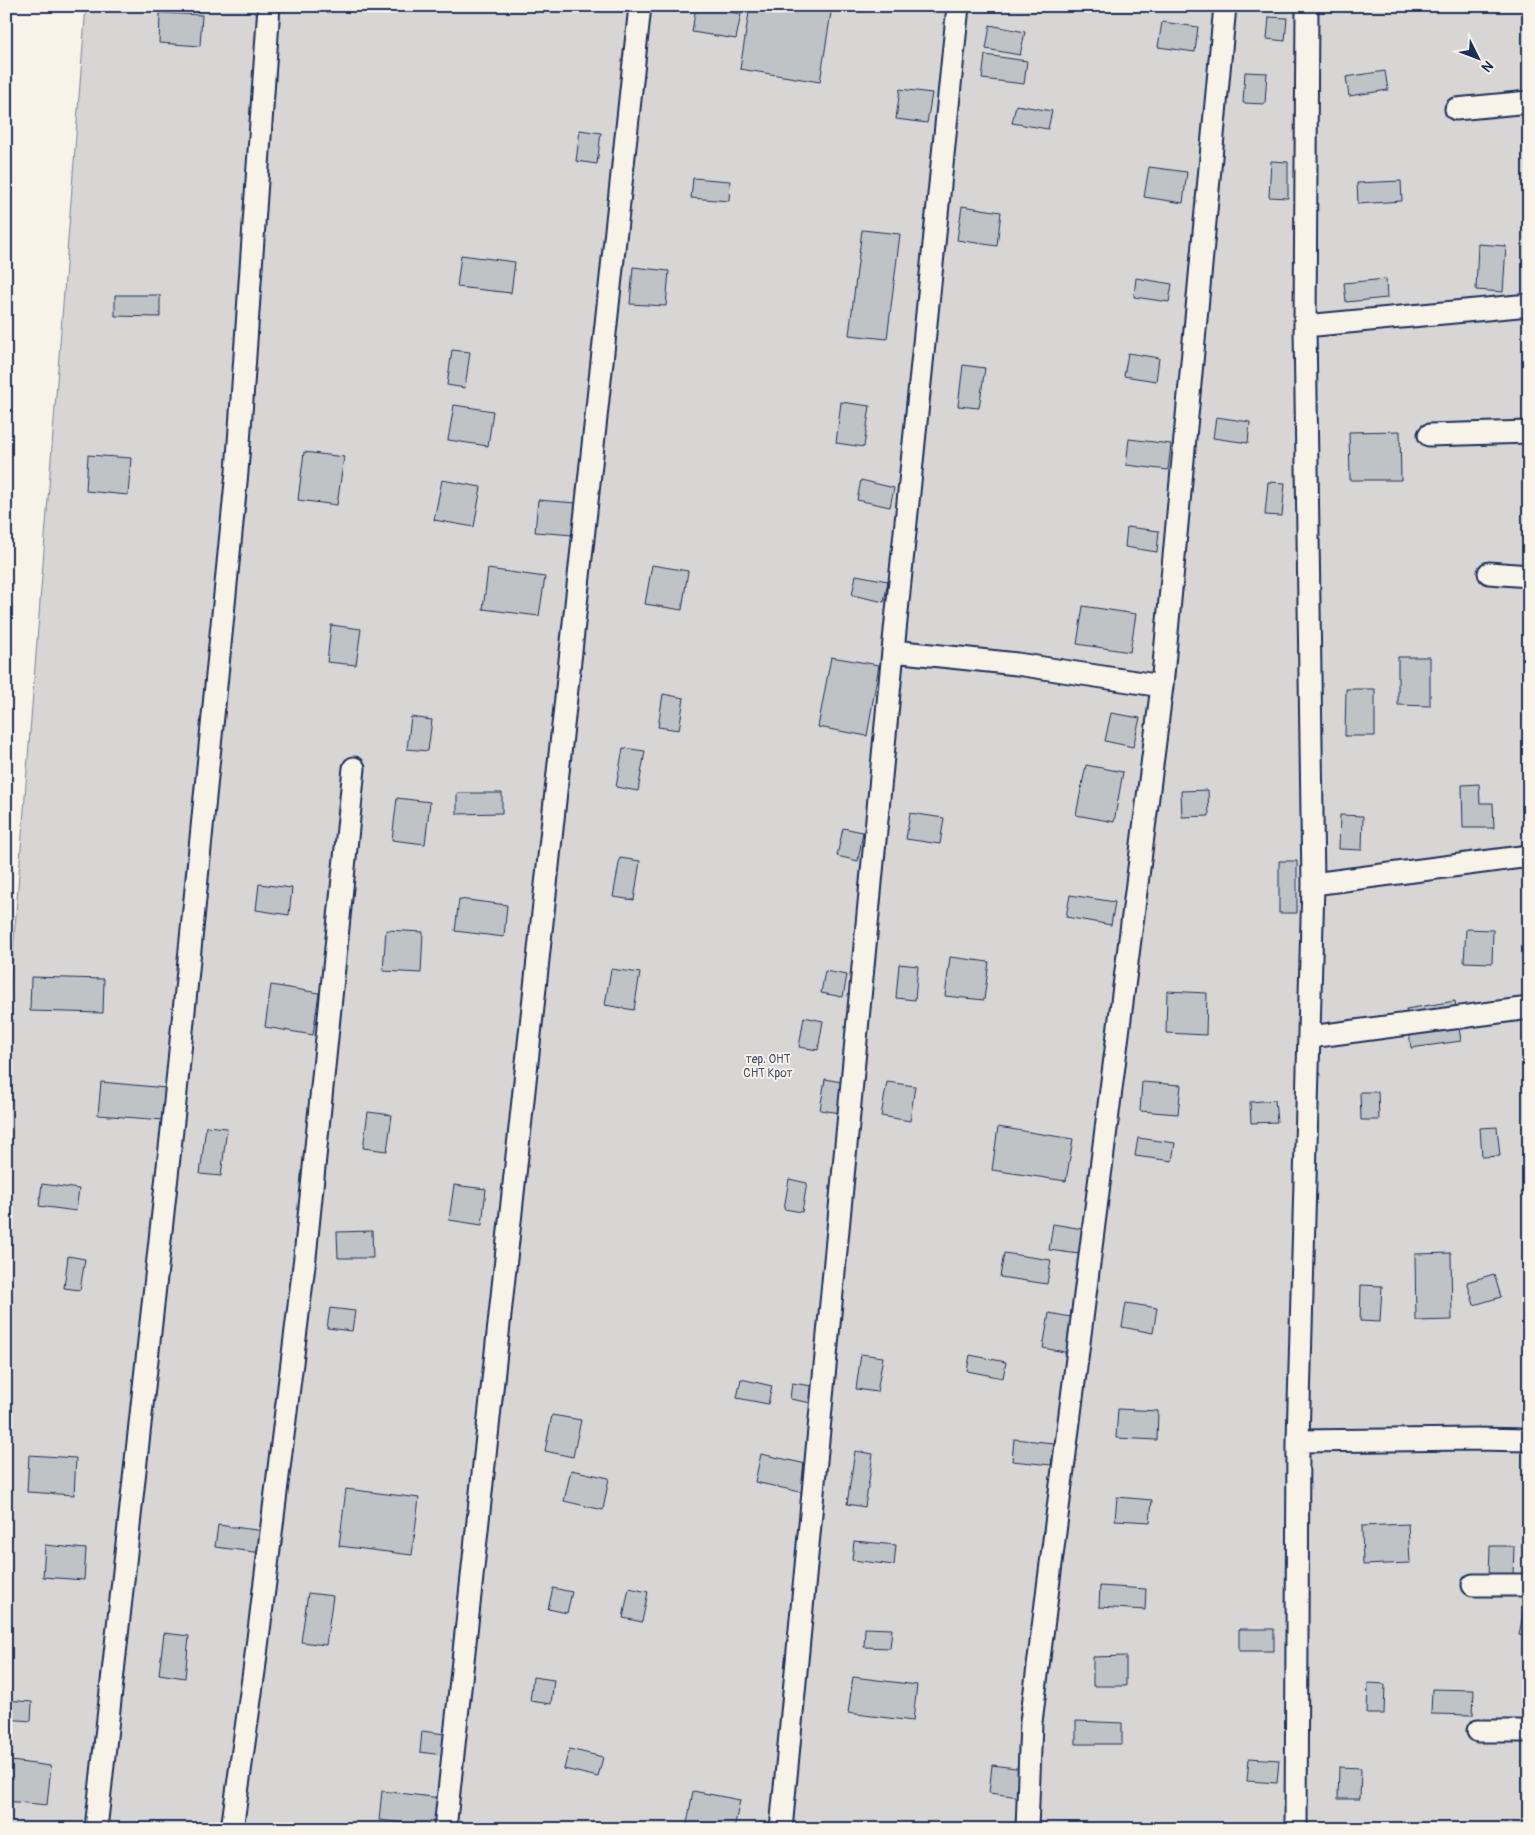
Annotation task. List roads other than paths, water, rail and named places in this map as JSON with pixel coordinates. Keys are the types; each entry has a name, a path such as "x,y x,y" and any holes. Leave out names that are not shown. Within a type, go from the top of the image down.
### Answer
{"lane":[{"path":"96,1829 174,1112 236,482 269,6"},
{"path":"445,1829 640,6"},
{"path":"782,1829 893,651 958,6"},
{"path":"1027,1829 1031,1722 1162,686 1225,6"},
{"path":"1296,1829 1298,1441 1313,884 1305,326 1307,6"},
{"path":"1456,109 1529,102"},
{"path":"1305,326 1529,305"},
{"path":"1428,435 1529,432"},
{"path":"1489,573 1529,576"},
{"path":"893,651 1017,664 1162,686"},
{"path":"232,1829 254,1671 304,1266 354,768"},
{"path":"1313,884 1529,856"},
{"path":"1310,1037 1529,1008"},
{"path":"1298,1441 1529,1440"},
{"path":"1473,1585 1529,1585"},
{"path":"1478,1731 1529,1731"}],"park label":[{"name":"тер. ОНТ СНТ Крот","path":"768,1066"}]}
